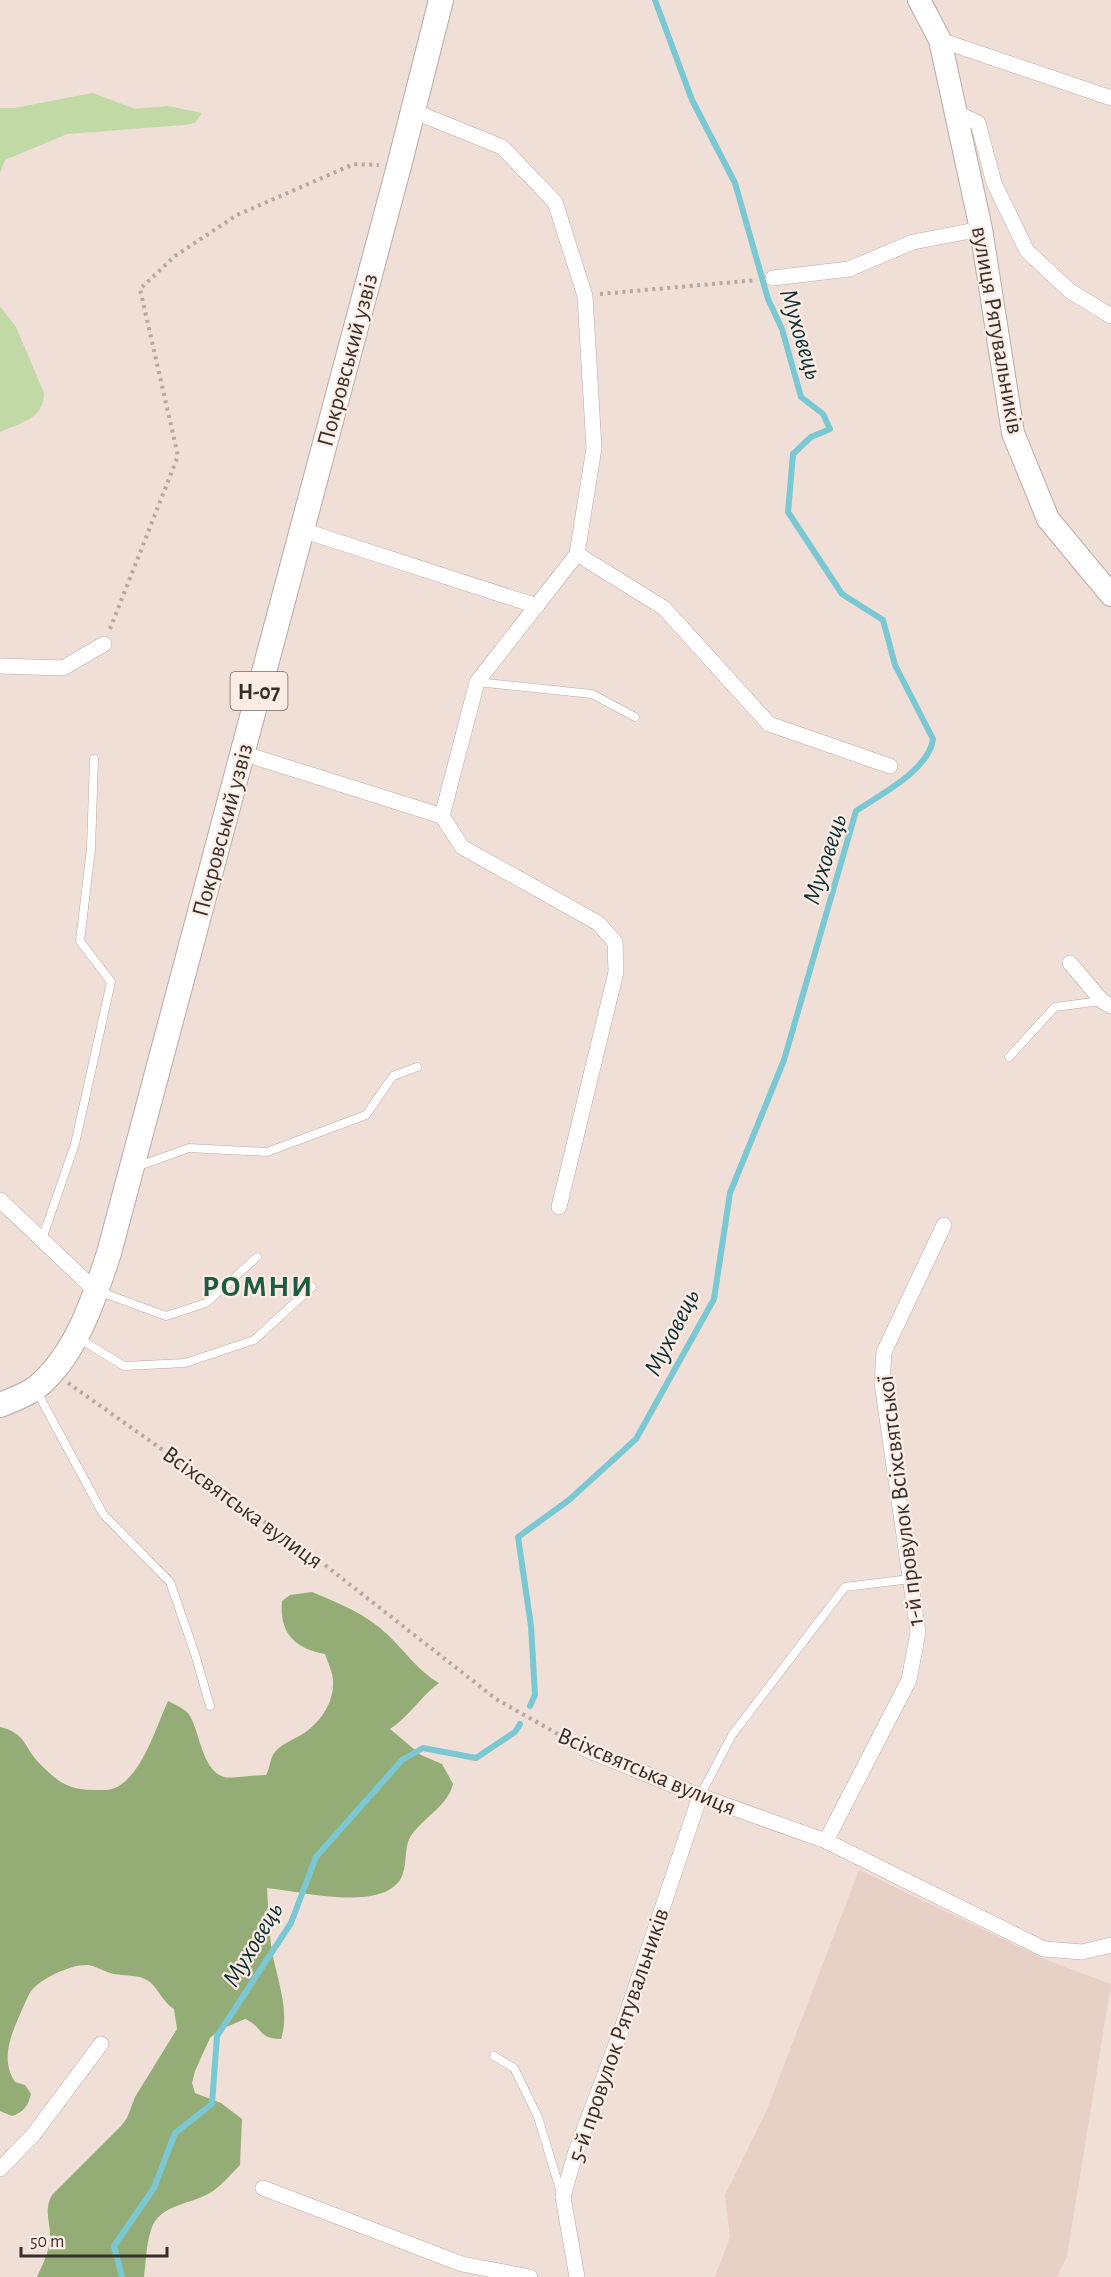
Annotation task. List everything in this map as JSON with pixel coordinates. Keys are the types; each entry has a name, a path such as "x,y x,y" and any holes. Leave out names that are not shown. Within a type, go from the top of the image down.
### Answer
{"main road":[{"name":"Покровський узвіз","path":"44,1380 76,1336 96,1291 109,1253 399,166 441,0"},
{"name":"вулиця Рятувальників","path":"919,0 940,40 981,229 1013,433 1048,519 1111,595"},
{"name":"Н-07","path":"0,1406 44,1380"}],"street":[{"path":"940,40 1111,98"},
{"path":"413,111 502,147 555,202 585,296 594,448 578,554 477,682 442,816"},
{"path":"955,112 978,123 994,183 1027,251 1070,291 1111,316"},
{"path":"773,278 849,269 913,242 981,229"},
{"path":"302,530 537,606"},
{"path":"578,554 664,608 769,724 890,766"},
{"path":"0,666 63,668 104,644"},
{"path":"242,753 442,816 462,847 598,922 615,942 616,972 559,1207"},
{"path":"1070,963 1107,1003"},
{"path":"0,1200 96,1291"},
{"name":"1-й провулок Всіхсвятської","path":"826,1841 909,1680 918,1632 882,1383 885,1352 944,1225"},
{"name":"Всіхсвятська вулиця","path":"585,1749 700,1796 826,1841 1044,1949 1082,1952 1111,1945"},
{"name":"5-й провулок Рятувальників","path":"577,2277 563,2197 575,2154 620,2034 700,1796"},
{"path":"0,2169 33,2135 100,2044"},
{"path":"263,2188 462,2264 530,2277"}],"lane":[{"path":"477,682 592,694 636,717"},
{"path":"42,1239 75,1144 111,982 80,941 91,849 94,759"},
{"path":"1009,1057 1055,1007 1107,1003"},
{"path":"131,1168 189,1148 267,1152 366,1114 393,1076 417,1067"},
{"path":"96,1291 166,1316 206,1303 257,1257"},
{"path":"76,1336 124,1366 185,1363 254,1341 312,1287"},
{"path":"44,1380 103,1514 170,1582 210,1706"},
{"path":"700,1796 732,1735 845,1587 910,1579"},
{"path":"494,2056 514,2068 538,2118 563,2197"}],"path":[{"path":"104,644 178,456 140,290 175,256 237,215 354,164 399,166"},
{"path":"585,296 749,281"},
{"name":"Всіхсвятська вулиця","path":"44,1380 316,1558 496,1699 585,1749"}],"shaded area":[{"path":"859,1870 1051,1962 1111,1984 1067,2256 1057,2277 715,2277 730,2237 725,2195 766,2112"}],"green space":[{"path":"93,93 135,109 168,106 202,113 195,123 184,125 67,134 5,160 0,173 0,108 14,108"},
{"path":"0,306 16,327 44,393 40,409 35,414 23,423 0,432"},
{"path":"312,1592 371,1621 425,1673 439,1683 390,1729 421,1755 442,1764 453,1784 442,1804 413,1833 406,1850 403,1874 389,1890 375,1895 338,1897 267,1888 271,1945 283,2004 284,2028 281,2039 264,2035 255,2025 245,2019 219,2030 210,2038 192,2083 195,2093 221,2103 242,2119 240,2165 213,2191 169,2209 155,2221 148,2242 144,2277 37,2277 49,2244 48,2206 52,2195 121,2126 127,2118 135,2097 177,2029 174,2009 145,1979 110,1973 88,1965 57,1973 42,1981 31,1991 14,2029 9,2047 8,2065 15,2082 25,2085 31,2094 28,2102 20,2113 12,2116 0,2111 0,1727 20,1737 39,1763 63,1783 85,1790 109,1790 117,1787 134,1771 148,1748 168,1701 188,1713 206,1758 216,1773 224,1777 266,1775 274,1753 314,1725 331,1698 333,1678 325,1654 314,1652 297,1643 286,1631 283,1622 282,1601 290,1595"}],"waterway":[{"name":"Муховець","path":"530,1706 535,1695 531,1626 518,1537 569,1500 636,1439 714,1299 730,1193 784,1060 856,811 902,781 913,771 930,750 933,739 895,665 883,620 842,594 788,512 793,454 811,437 830,429 823,414 801,397 782,329 768,299 735,183 692,100 655,0"},
{"name":"Муховець","path":"122,2277 114,2246 154,2188 175,2133 212,2104 217,2036 291,1923 316,1857 402,1760 423,1748 476,1758 515,1732 520,1724"}],"district":[{"name":"РОМНИ","path":"258,1286"}]}
